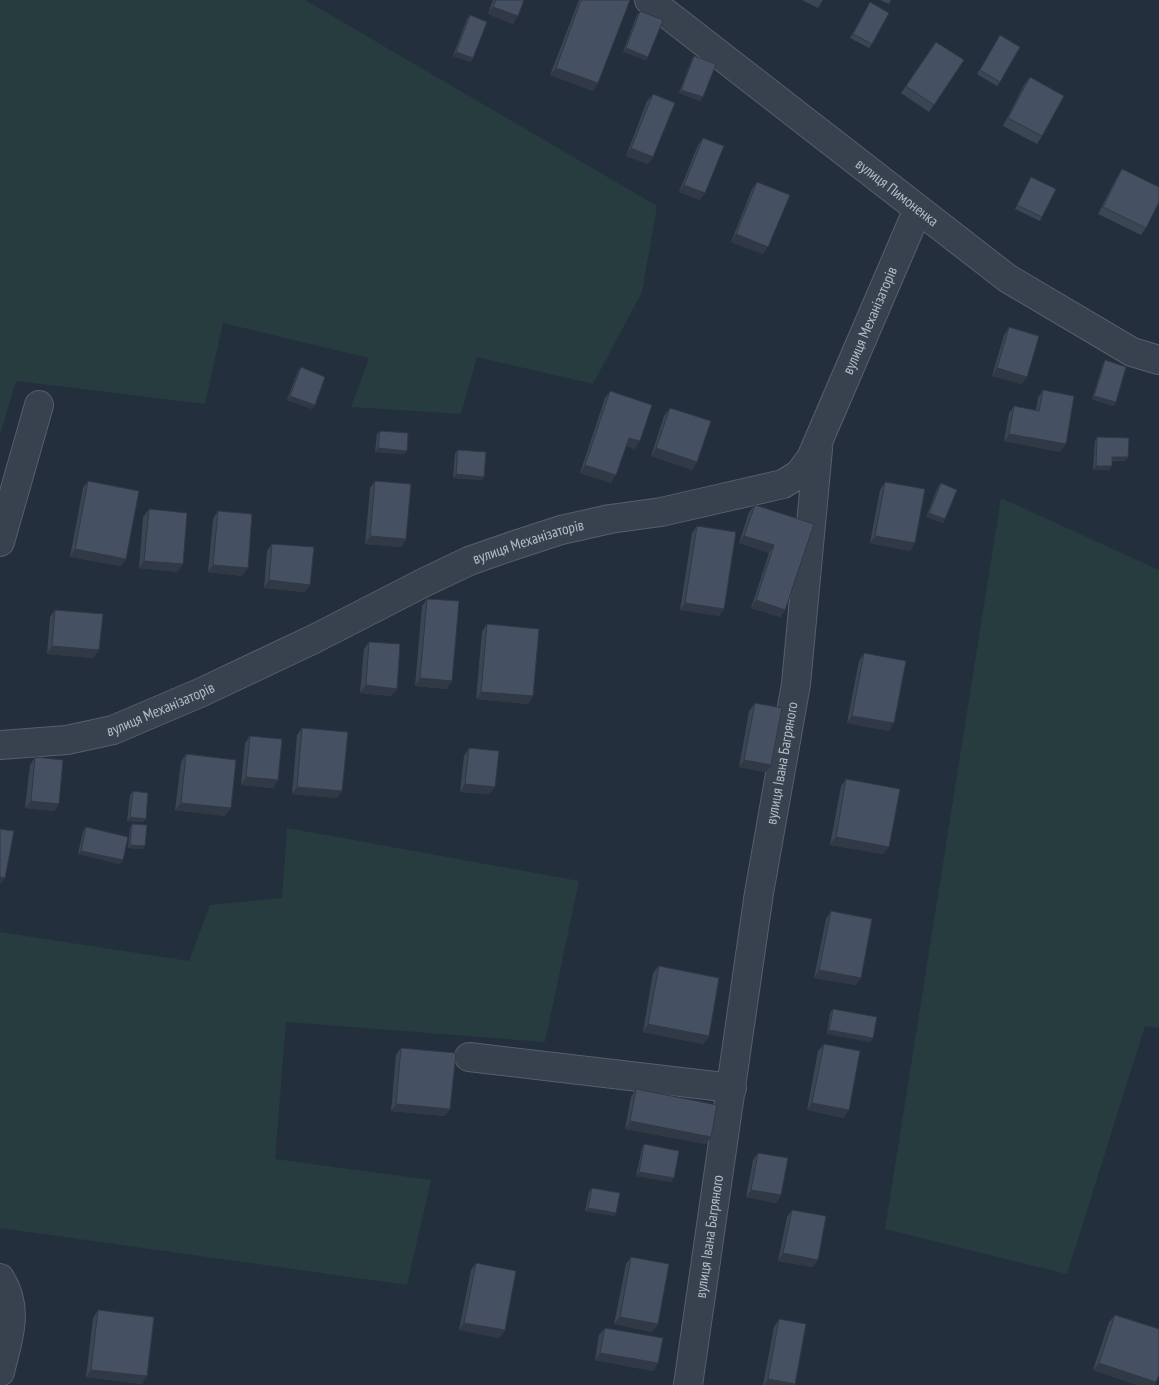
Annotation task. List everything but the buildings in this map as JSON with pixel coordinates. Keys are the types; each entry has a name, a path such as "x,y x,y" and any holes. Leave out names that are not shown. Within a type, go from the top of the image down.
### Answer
{"street":[{"name":"вулиця Пимоненка","path":"649,0 1008,278 1132,352 1159,360"},
{"name":"вулиця Механізаторів","path":"0,745 67,740 113,730 202,692 330,632 469,561 514,544 561,530 610,519 660,512 757,492 783,484 799,474 811,458 918,209"},
{"path":"0,542 38,405"},
{"name":"вулиця Івана Багряного","path":"688,1385 732,1088 758,893 796,684 811,511 820,437"},
{"path":"757,492 782,490 796,492 806,498 811,511"},
{"path":"469,1057 732,1088"},
{"path":"0,1278 10,1293 12,1316 0,1372"}],"green space":[{"path":"0,0 305,0 657,206 642,292 593,384 477,357 461,414 351,407 369,358 223,323 205,404 16,381 0,435"},
{"path":"1001,498 1159,570 1159,1028 1145,1026 1067,1274 885,1229"},
{"path":"287,828 579,881 545,1042 286,1022 275,1159 431,1180 407,1285 0,1228 0,932 189,961 210,905 282,898"}]}
